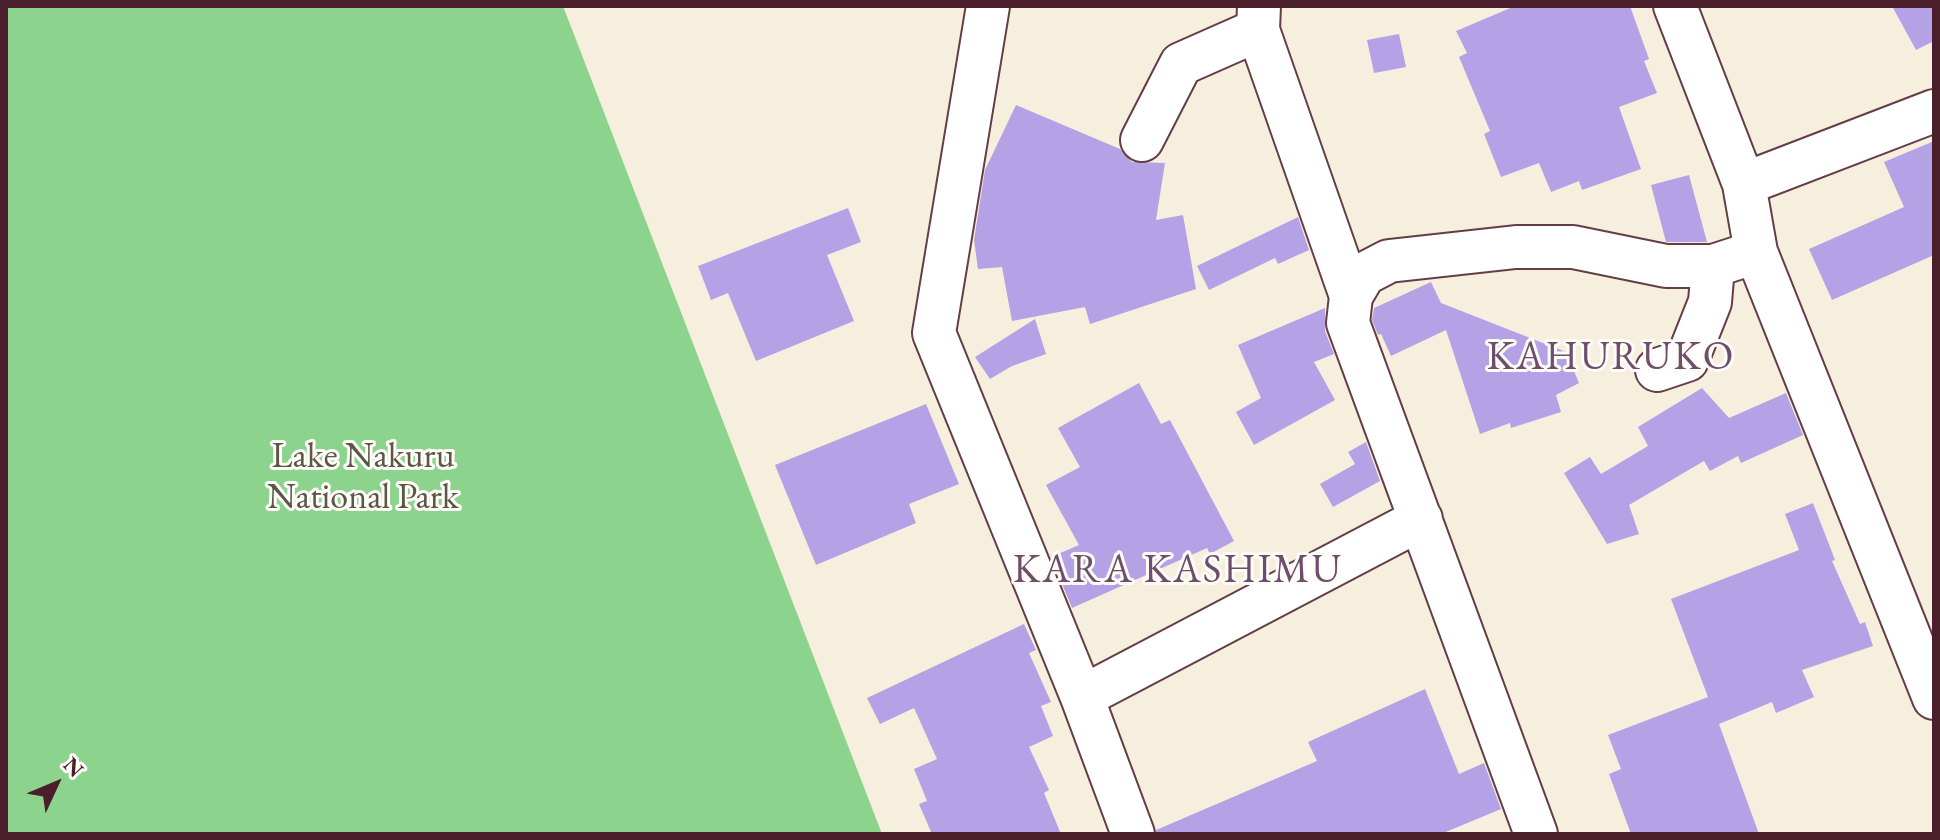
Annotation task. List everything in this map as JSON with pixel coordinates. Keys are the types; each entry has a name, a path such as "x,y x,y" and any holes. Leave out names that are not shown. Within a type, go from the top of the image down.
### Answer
{"street":[{"path":"988,6 934,333 1082,697 1133,834"},
{"path":"1675,6 1744,184 1756,252 1934,698"},
{"path":"1142,140 1181,64 1258,18 1351,296"},
{"path":"1744,184 1934,111"},
{"path":"1536,834 1348,323 1351,296 1364,274 1389,261 1516,247 1573,247 1666,266 1713,266 1756,252"},
{"path":"1657,370 1687,360 1710,302 1713,266"},
{"path":"1082,697 1421,519"}],"green space":[{"name":"Lake Nakuru National Park","path":"6,6 563,6 882,834 6,834"}],"building":[{"path":"1515,6 1630,6 1649,59 1644,61 1657,93 1619,107 1641,169 1582,190 1579,181 1551,192 1539,163 1501,177 1484,134 1490,131 1459,57 1467,53 1456,31"},
{"path":"1892,6 1934,6 1934,41 1916,50"},
{"path":"1399,34 1406,67 1374,73 1367,40"},
{"path":"1016,105 1120,149 1132,162 1165,163 1156,220 1183,215 1196,289 1090,324 1085,307 1012,321 1002,267 978,269 974,240 985,170"},
{"path":"1934,141 1934,255 1832,300 1809,249 1904,207 1884,162"},
{"path":"1689,175 1707,242 1666,242 1651,185"},
{"path":"848,208 861,242 827,255 854,321 756,361 728,293 711,300 698,266"},
{"path":"1298,217 1309,250 1278,264 1275,258 1209,290 1197,266"},
{"path":"1431,282 1441,303 1566,352 1579,383 1556,395 1561,412 1511,428 1510,423 1480,434 1446,330 1391,356 1372,320 1374,308"},
{"path":"1325,308 1325,331 1334,354 1314,362 1335,400 1254,445 1236,412 1261,398 1238,345"},
{"path":"1035,319 1046,354 1012,366 990,379 975,357"},
{"path":"1139,383 1161,424 1170,420 1234,541 1210,554 1207,548 1072,608 1051,557 1079,545 1046,485 1080,467 1058,428"},
{"path":"1702,388 1729,418 1786,393 1803,435 1741,463 1738,456 1710,471 1704,461 1629,505 1639,534 1607,544 1564,473 1590,457 1601,474 1648,446 1638,427"},
{"path":"926,404 959,484 909,504 916,523 816,565 775,465"},
{"path":"1366,442 1380,481 1333,507 1320,484 1355,464 1348,452"},
{"path":"1813,503 1835,560 1832,561 1860,624 1865,622 1873,646 1802,670 1814,697 1776,713 1772,702 1719,724 1759,834 1631,834 1609,774 1621,769 1608,735 1708,697 1671,599 1799,550 1785,514"},
{"path":"1024,624 1036,650 1029,653 1051,702 1041,706 1053,736 1029,747 1049,790 1044,793 1061,834 932,834 919,804 927,801 914,769 937,759 914,708 880,724 867,698"},
{"path":"1425,689 1459,774 1484,763 1501,809 1441,834 1156,834 1156,830 1317,761 1308,742"}],"district":[{"name":"KAHURUKO","path":"1611,358"},
{"name":"KARA KASHIMU","path":"1178,571"}]}
